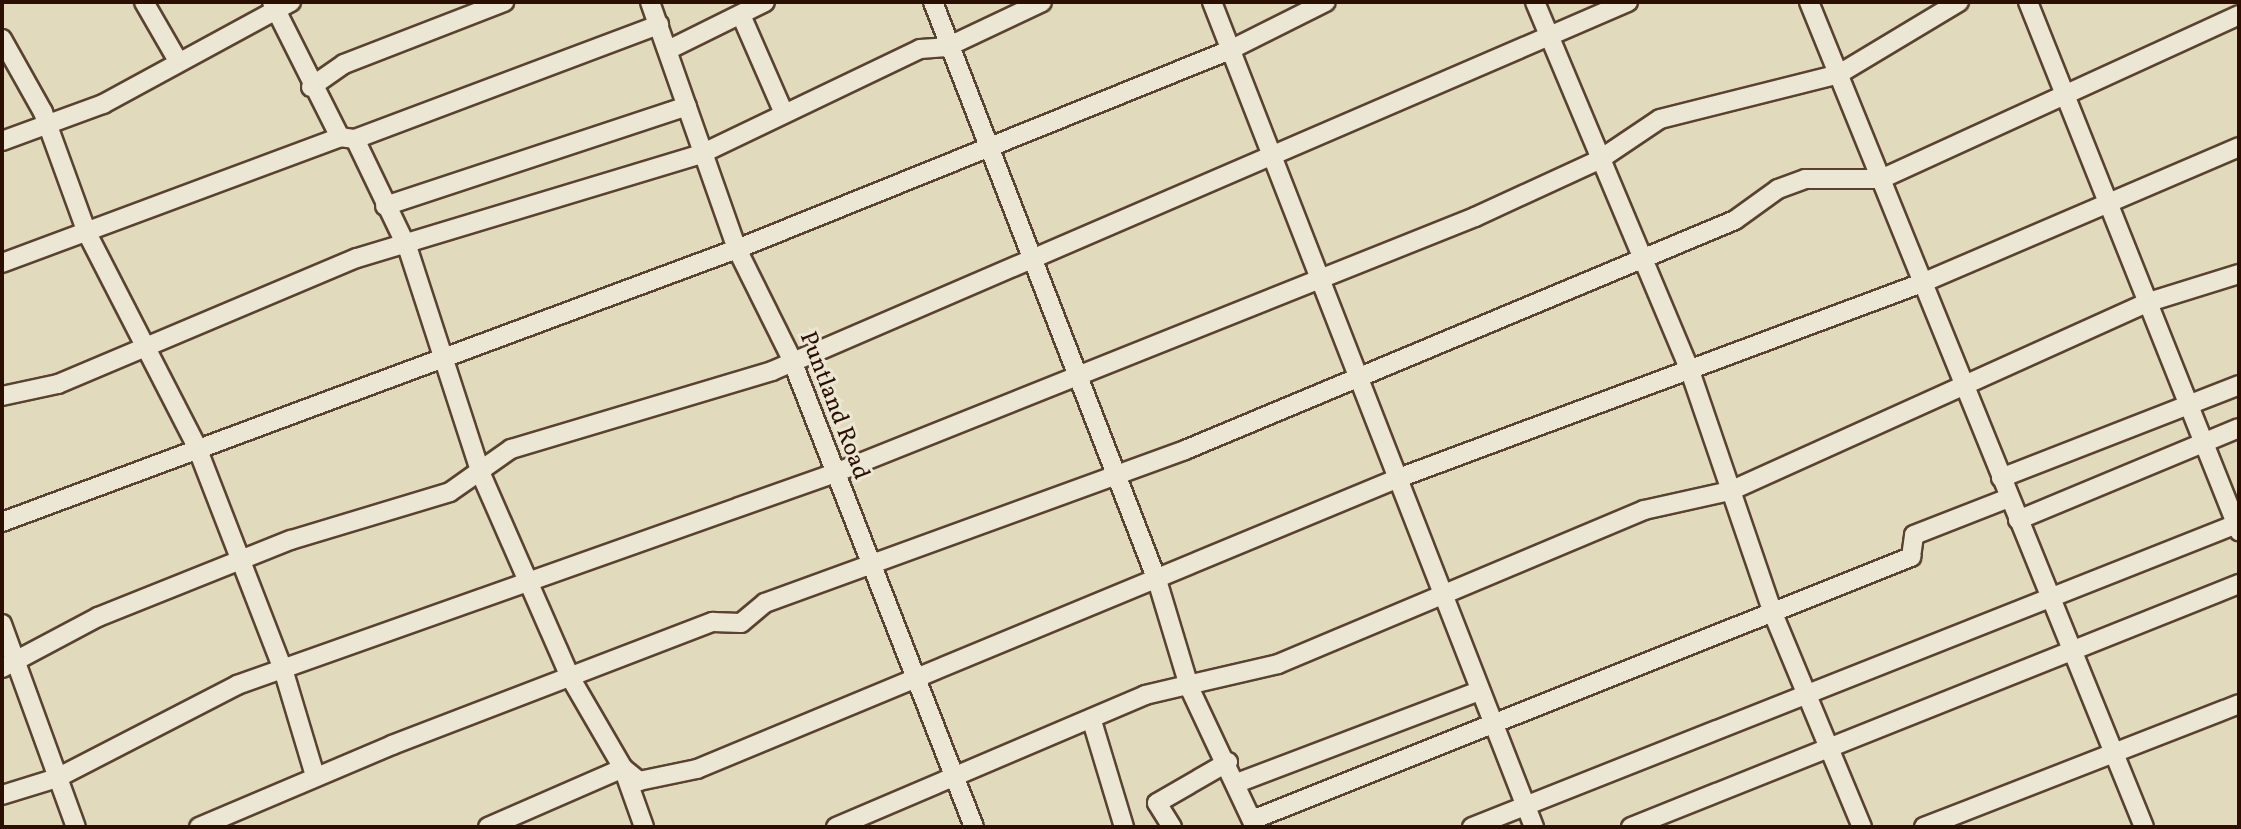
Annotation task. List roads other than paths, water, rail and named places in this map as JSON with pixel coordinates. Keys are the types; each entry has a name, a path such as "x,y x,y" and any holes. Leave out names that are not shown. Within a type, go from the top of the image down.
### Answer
{"street":[{"path":"144,2 178,61"},
{"path":"311,87 344,64 504,2"},
{"name":"Puntland Road","path":"650,2 737,249 791,358 867,565 974,827"},
{"path":"668,50 765,2"},
{"path":"933,2 947,47 991,148 1157,580 1190,689 1228,762 1253,824 1911,557 1914,535 2009,498"},
{"path":"2,396 58,384 146,341 357,258 408,249 701,154 783,111 920,49 947,47 1042,2"},
{"path":"1212,2 1356,380 1534,827"},
{"path":"2,522 196,445 737,249 1230,50 1326,2"},
{"path":"1535,2 1689,368 1772,611 1862,827"},
{"path":"10,665 98,617 319,530 450,492 481,474 511,449 763,375 791,358 1273,160 1628,2"},
{"path":"1809,2 2050,598 2110,755 2144,827"},
{"path":"2,795 57,778 237,685 530,587 835,473 1317,278 1599,160 1660,119 1839,74 1959,2"},
{"path":"1472,827 1810,697 2050,598 2238,526 2186,408 2111,199 2028,2"},
{"path":"2,141 44,127 178,61 280,5 311,87 348,138 408,249 446,356 481,474 570,677 623,768 644,827"},
{"path":"741,15 783,111"},
{"path":"199,827 315,776 713,622 741,623 765,603 1116,477 1356,380 1735,220 1805,179 1881,179 2239,15"},
{"path":"2,263 659,25"},
{"path":"2,39 44,127 87,233 146,341 196,445 283,669 315,776"},
{"path":"385,206 687,106"},
{"path":"623,768 639,781 697,769 915,682 1396,479 1922,283 2111,199 2239,147"},
{"path":"836,827 956,780 1145,695 1190,689 1278,664 1644,510 1730,491 2149,302 2239,274"},
{"path":"2001,478 2239,385"},
{"path":"2018,520 2142,463 2203,446 2239,428"},
{"path":"1631,827 2239,584"},
{"path":"2,624 10,665 76,827"},
{"path":"1237,783 1479,691"},
{"path":"1924,827 2239,704"},
{"path":"1092,721 1124,827"},
{"path":"1172,827 1157,803 1228,762"},
{"path":"488,827 623,768"}]}
